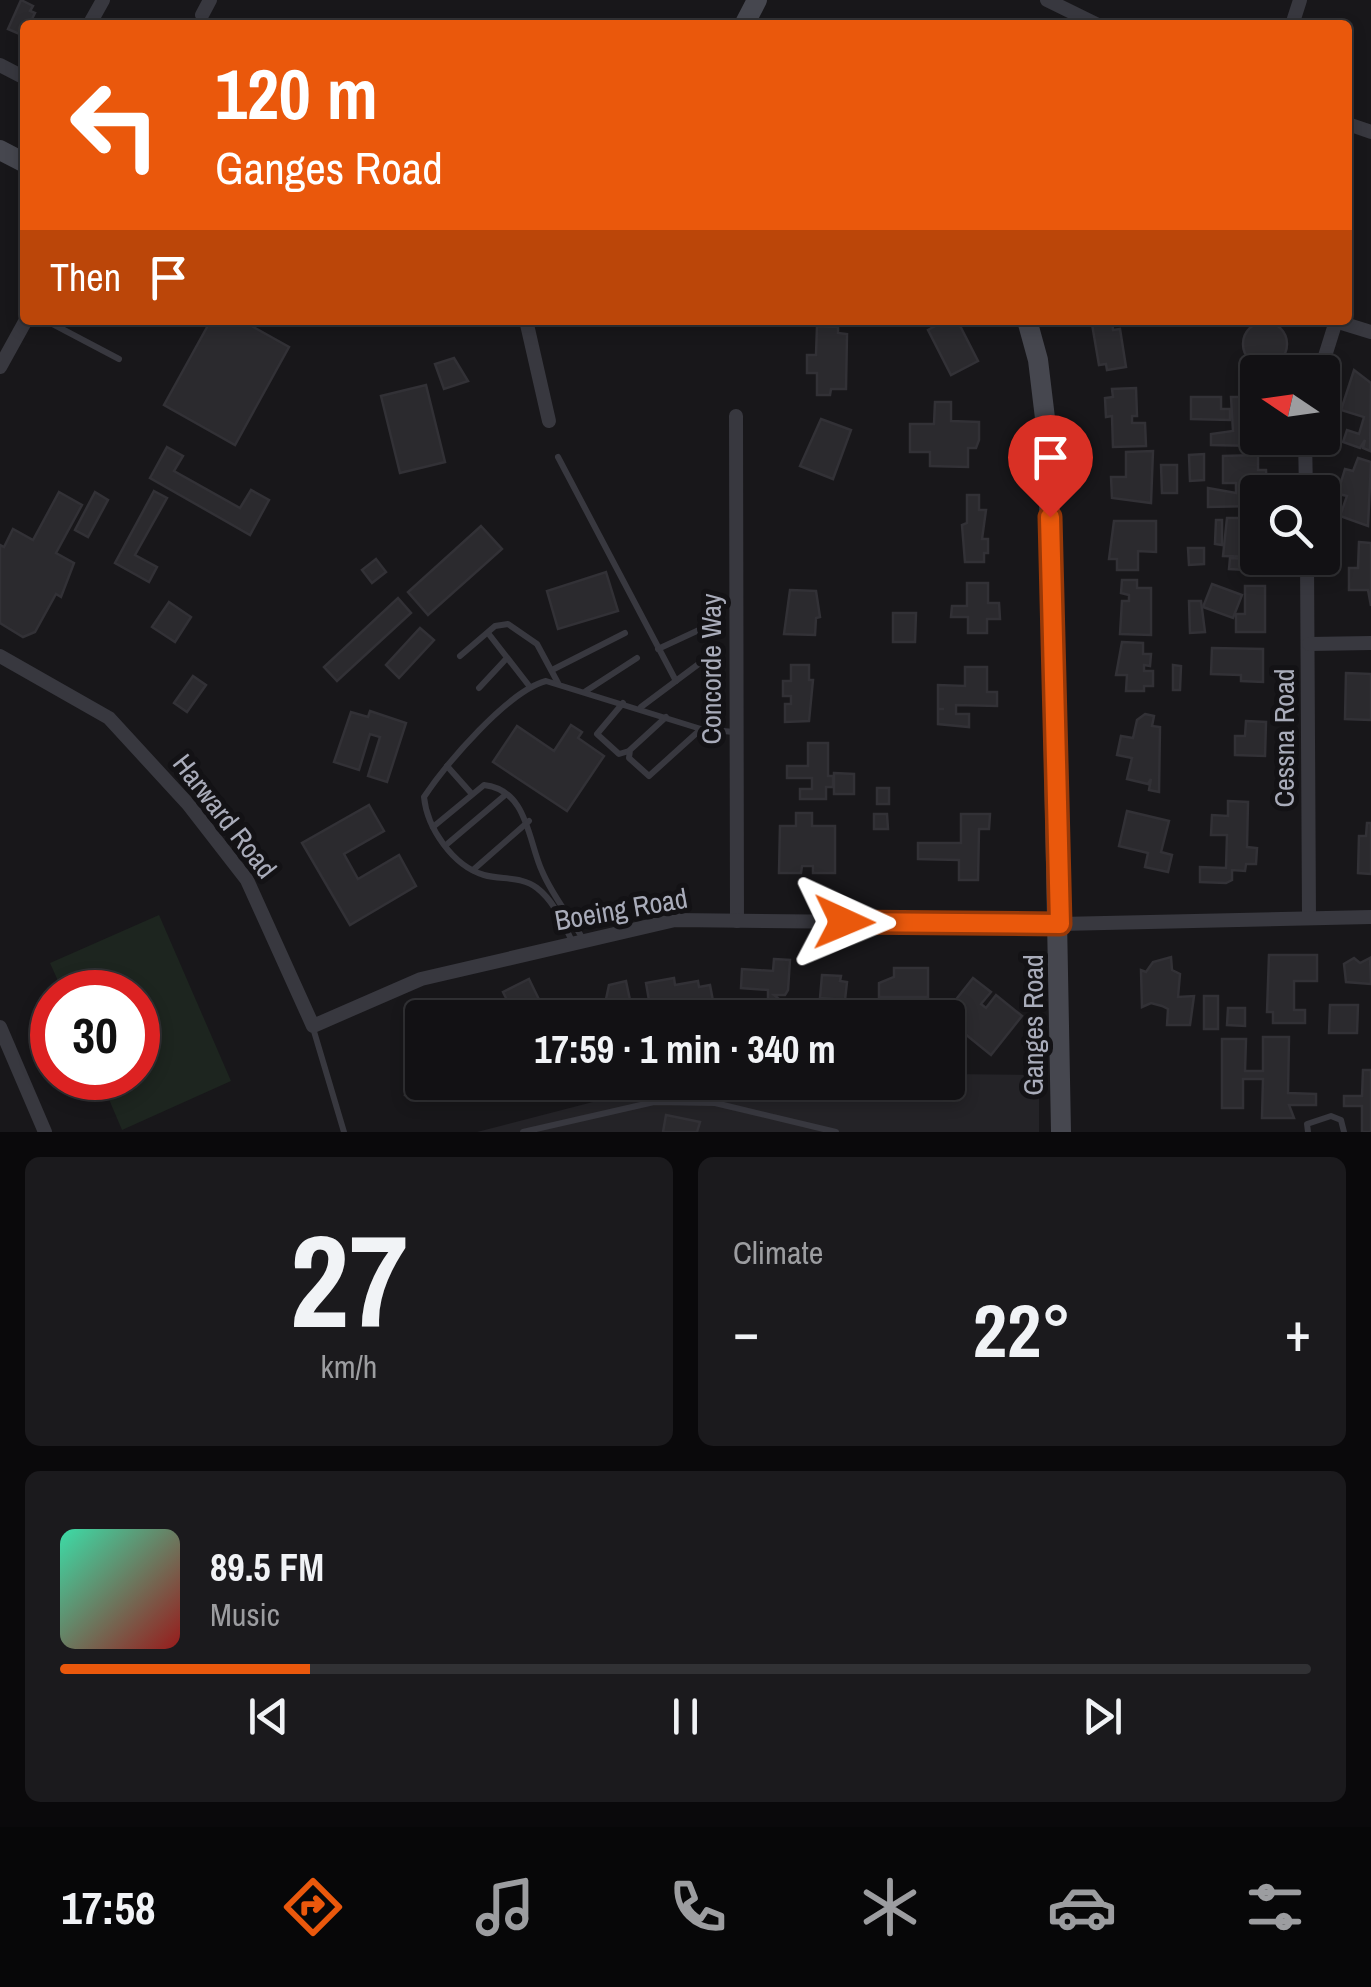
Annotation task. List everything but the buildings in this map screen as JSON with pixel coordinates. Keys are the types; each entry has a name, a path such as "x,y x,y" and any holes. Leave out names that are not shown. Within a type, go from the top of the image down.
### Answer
{"street":[{"path":"202,15 210,0"},
{"path":"1047,0 1088,20"},
{"path":"0,366 23,325"},
{"path":"527,325 549,421"},
{"name":"Ganges Road","path":"1028,325 1038,360 1048,443 1060,924 1060,1132"},
{"path":"1325,355 1333,325"},
{"name":"Concorde Way","path":"736,416 737,921"},
{"name":"Cessna Road","path":"1307,575 1309,918"},
{"path":"1309,644 1371,643"},
{"name":"Harward Road","path":"0,656 109,718 188,804 247,880 313,1026"},
{"name":"Boeing Road","path":"313,1026 422,979 676,920 1060,924 1371,918"},
{"path":"0,1027 45,1132"}],"lane":[{"path":"54,325 119,359"},
{"path":"558,457 676,681"},
{"path":"658,648 714,623"},
{"path":"460,656 488,633 508,624 537,644 558,682"},
{"path":"554,670 625,632"},
{"path":"488,633 530,687"},
{"path":"640,708 712,654"},
{"path":"585,691 637,658"},
{"path":"478,688 506,659"},
{"path":"578,940 554,907 527,883 460,864 433,827 424,796 447,766 530,687 546,681 701,728 736,732"},
{"path":"623,703 596,734 620,754 630,750 666,717"},
{"path":"630,750 629,758 651,776 701,728"},
{"path":"447,766 471,793"},
{"path":"433,827 471,793 489,785 504,796 528,822 540,870 578,940"},
{"path":"446,845 504,796"},
{"path":"472,870 528,822"},
{"path":"527,883 540,870"},
{"name":"Harward Road","path":"313,1026 344,1132"},
{"path":"523,1132 654,1102 715,1104 836,1132"},
{"path":"1308,1132 1308,1124 1331,1116 1341,1120 1344,1132"}],"shaded area":[{"path":"159,915 231,1081 122,1130 109,1100 160,1100 160,970 53,970 50,963"},
{"path":"965,1074 1039,1075 1039,1132 477,1132 600,1100 965,1100"}],"route":[{"path":"844,922 1060,924 1050,517"}]}
